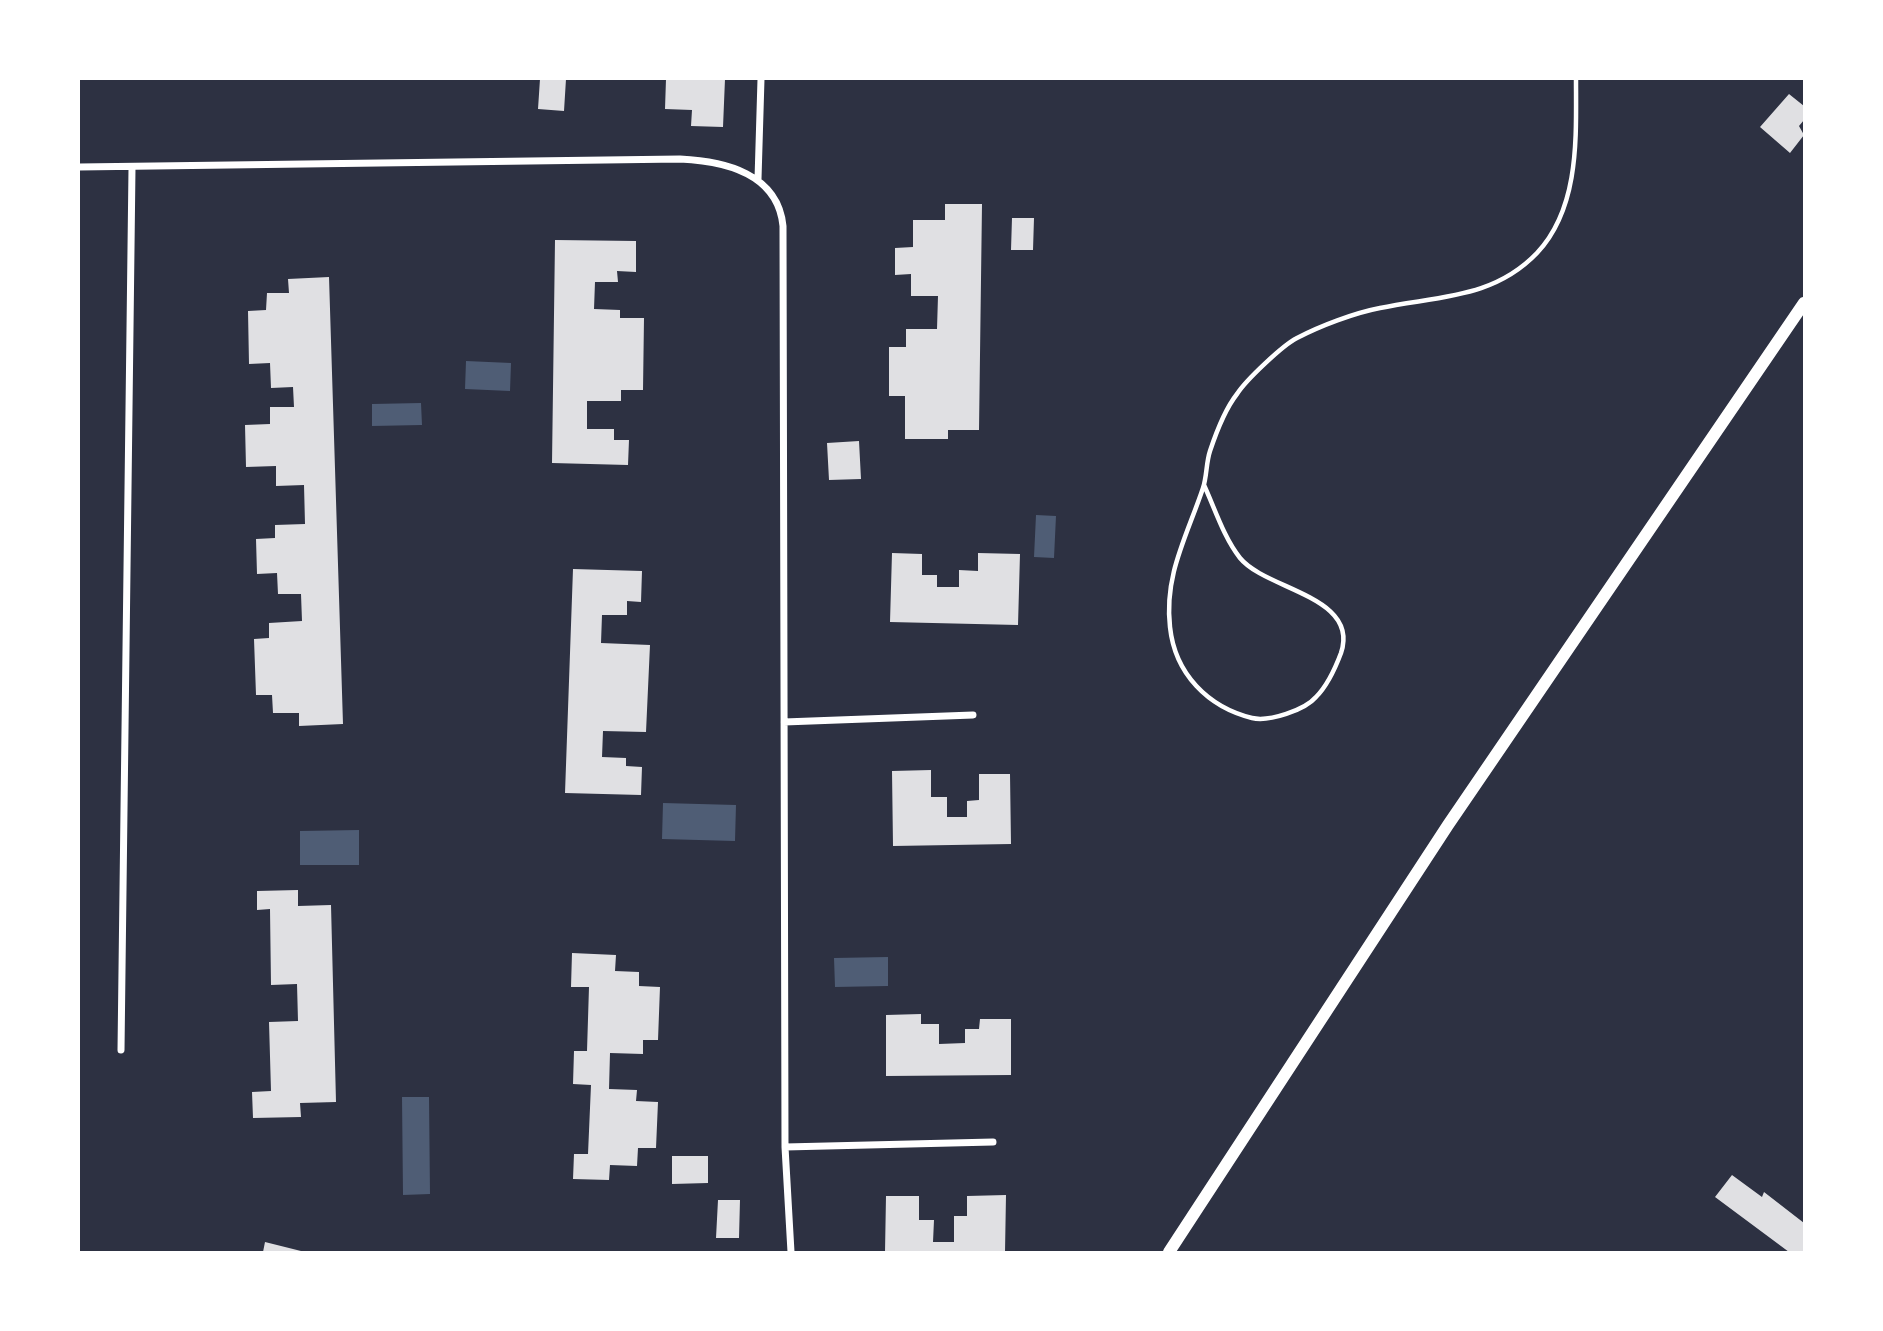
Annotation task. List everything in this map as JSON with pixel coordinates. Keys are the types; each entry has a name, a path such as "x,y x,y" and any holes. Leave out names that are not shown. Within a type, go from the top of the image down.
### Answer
{"street":[{"path":"758,179 761,79"},
{"path":"79,167 680,159 718,163 758,179 775,198 783,226 785,1147 792,1252"},
{"path":"121,1050 132,168"},
{"path":"1169,1252 1441,835 1804,303"},
{"path":"784,722 972,715"},
{"path":"785,1147 993,1142"}],"path":[{"path":"1204,485 1241,560 1263,576 1318,600 1336,618 1344,643 1334,673 1315,699 1292,711 1260,720 1232,713 1209,699 1186,674 1172,646 1167,603 1174,561 1204,485 1210,451 1237,394 1294,339 1376,308 1467,295 1519,269 1538,252 1557,225 1572,181 1576,79"}],"water":[{"path":"466,361 511,363 510,391 465,389"},
{"path":"421,403 422,425 372,426 372,404"},
{"path":"1036,515 1056,516 1054,558 1034,557"},
{"path":"663,803 736,805 735,841 662,839"},
{"path":"359,830 359,865 300,865 300,831"},
{"path":"888,957 888,986 835,987 834,958"},
{"path":"402,1097 429,1097 430,1194 403,1195"}],"building":[{"path":"540,79 566,79 564,111 538,109"},
{"path":"666,79 725,79 723,127 691,126 692,110 665,109"},
{"path":"1789,94 1804,106 1804,120 1799,126 1804,135 1790,153 1760,127"},
{"path":"945,204 982,204 979,430 948,430 948,439 905,439 905,396 889,396 889,347 906,347 906,329 937,329 938,296 911,296 911,274 895,275 895,248 913,247 913,220 945,220"},
{"path":"1012,218 1034,218 1033,250 1011,250"},
{"path":"555,240 636,241 636,272 617,271 618,282 595,282 594,309 620,310 620,318 644,318 643,390 621,390 621,401 587,401 587,429 614,429 614,440 629,440 628,465 552,463"},
{"path":"329,277 343,724 299,726 299,713 273,713 272,695 256,695 254,639 269,638 269,623 302,621 301,594 278,594 277,573 257,574 256,539 275,538 275,525 305,524 304,485 276,486 276,466 246,467 245,425 270,424 270,407 294,407 293,387 271,388 270,363 249,364 248,311 266,310 267,293 289,293 288,279"},
{"path":"859,441 861,479 829,480 827,443"},
{"path":"892,553 922,554 922,575 937,575 937,587 959,587 959,570 978,571 978,553 1020,554 1018,625 890,622"},
{"path":"573,569 642,571 641,602 627,601 627,615 602,615 601,643 650,645 646,732 603,731 602,757 626,758 626,766 642,767 641,795 565,793"},
{"path":"931,770 931,797 947,797 947,817 967,817 967,801 979,800 979,774 1010,774 1011,844 893,846 892,771"},
{"path":"298,890 298,906 331,905 336,1102 300,1103 301,1117 253,1118 252,1092 271,1091 269,1022 298,1021 297,984 271,985 270,909 257,910 257,891"},
{"path":"572,953 616,955 615,971 639,972 639,986 660,987 658,1040 643,1040 643,1054 610,1053 609,1089 637,1090 636,1101 658,1102 656,1148 638,1148 637,1166 610,1165 609,1180 573,1179 574,1154 588,1154 591,1085 573,1084 574,1051 587,1051 589,987 571,987"},
{"path":"921,1014 921,1024 939,1024 939,1044 965,1043 965,1029 979,1029 980,1019 1011,1019 1011,1075 886,1076 886,1015"},
{"path":"672,1156 708,1156 708,1183 672,1184"},
{"path":"1732,1175 1762,1197 1764,1192 1804,1223 1804,1252 1789,1252 1715,1197"},
{"path":"1006,1195 1005,1252 885,1252 886,1196 919,1196 919,1220 934,1220 933,1242 954,1242 954,1216 967,1216 967,1196"},
{"path":"718,1200 740,1200 739,1238 716,1238"},
{"path":"265,1242 301,1251 301,1252 263,1252"}]}
